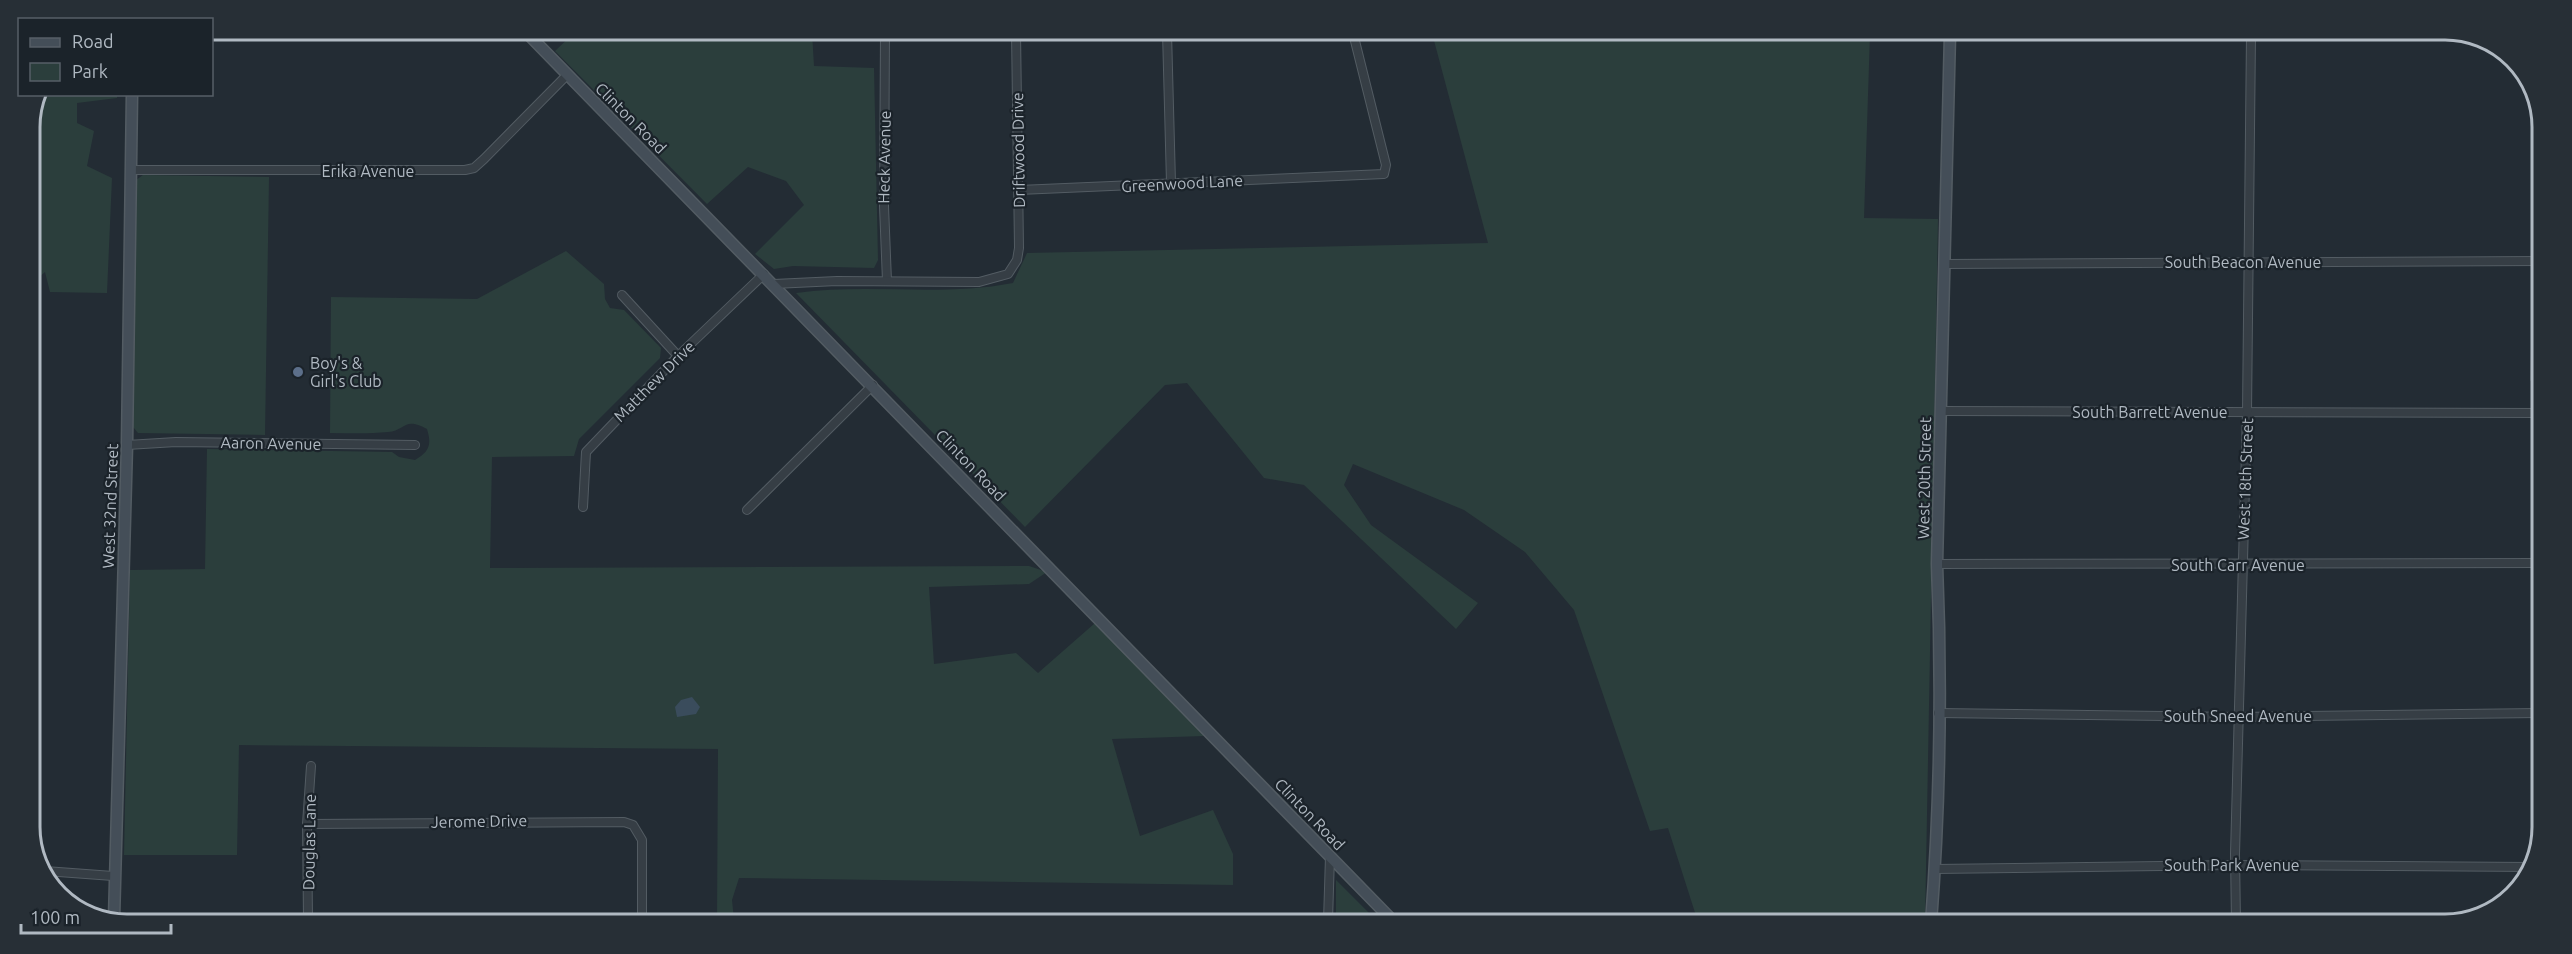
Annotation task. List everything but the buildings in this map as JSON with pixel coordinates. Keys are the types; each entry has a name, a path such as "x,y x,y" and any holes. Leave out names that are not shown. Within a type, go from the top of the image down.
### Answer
{"street":[{"name":"Clinton Road","path":"534,40 873,385 1386,914"},
{"name":"Heck Avenue","path":"885,40 884,206 887,281"},
{"name":"Driftwood Drive","path":"887,281 979,282 1001,278 1013,268 1019,248 1016,40"},
{"path":"1167,40 1171,183"},
{"name":"Greenwood Lane","path":"1019,190 1384,174 1386,170 1355,40"},
{"name":"West 20th Street","path":"1932,914 1935,869 1940,640 1937,564 1950,40"},
{"name":"West 18th Street","path":"2236,914 2235,865 2247,413 2251,40"},
{"name":"Erika Avenue","path":"131,170 465,170 474,168 484,159 567,75"},
{"name":"West 32nd Street","path":"114,912 127,445 132,96"},
{"name":"South Beacon Avenue","path":"1946,264 2531,261"},
{"name":"Matthew Drive","path":"583,507 586,452 678,356 764,274"},
{"path":"774,284 887,281"},
{"path":"622,296 678,356"},
{"path":"747,510 873,385"},
{"name":"South Barrett Avenue","path":"1940,411 2531,413"},
{"name":"Aaron Avenue","path":"127,445 176,442 416,445"},
{"name":"South Carr Avenue","path":"1937,564 2532,563"},
{"name":"South Sneed Avenue","path":"1938,713 2239,717 2532,713"},
{"name":"Douglas Lane","path":"308,914 307,824 311,766"},
{"name":"Jerome Drive","path":"307,824 610,820 633,825 642,840 642,914"},
{"path":"1328,914 1330,856"},
{"name":"South Park Avenue","path":"1935,869 2235,865 2521,867"},
{"path":"53,872 114,876"}],"green space":[{"path":"567,40 812,40 814,66 874,68 878,260 874,268 793,266 774,269 755,254 804,205 786,181 748,167 707,204 555,51"},
{"path":"1434,40 1870,40 1864,218 1938,219 1925,914 1695,914 1668,828 1650,831 1574,610 1525,552 1464,510 1353,464 1344,485 1371,525 1478,603 1456,629 1304,485 1264,478 1187,383 1165,385 1025,527 796,293 850,289 959,289 1013,283 1027,253 1488,243"},
{"path":"46,96 117,96 117,98 77,103 77,123 94,131 87,166 112,178 107,293 50,292 45,272 40,276 40,128"},
{"path":"143,175 269,177 265,435 138,433 133,427 136,180"},
{"path":"566,251 604,284 605,299 610,308 624,310 661,348 660,358 579,439 574,456 492,457 490,568 1029,566 1047,572 1029,584 929,587 934,664 1016,653 1038,673 1095,623 1204,736 1112,739 1140,836 1213,810 1233,854 1233,885 739,878 732,900 733,914 717,914 718,749 239,745 237,855 124,855 130,570 205,569 207,449 392,452 399,457 415,460 426,451 429,444 427,429 414,424 381,433 330,433 331,297 477,299"},
{"path":"1336,880 1370,914 1336,914"}],"water":[{"path":"692,697 700,707 696,714 677,717 675,707 681,700"}],"place":[{"name":"Boy's & Girl's Club","path":"298,372"}]}
